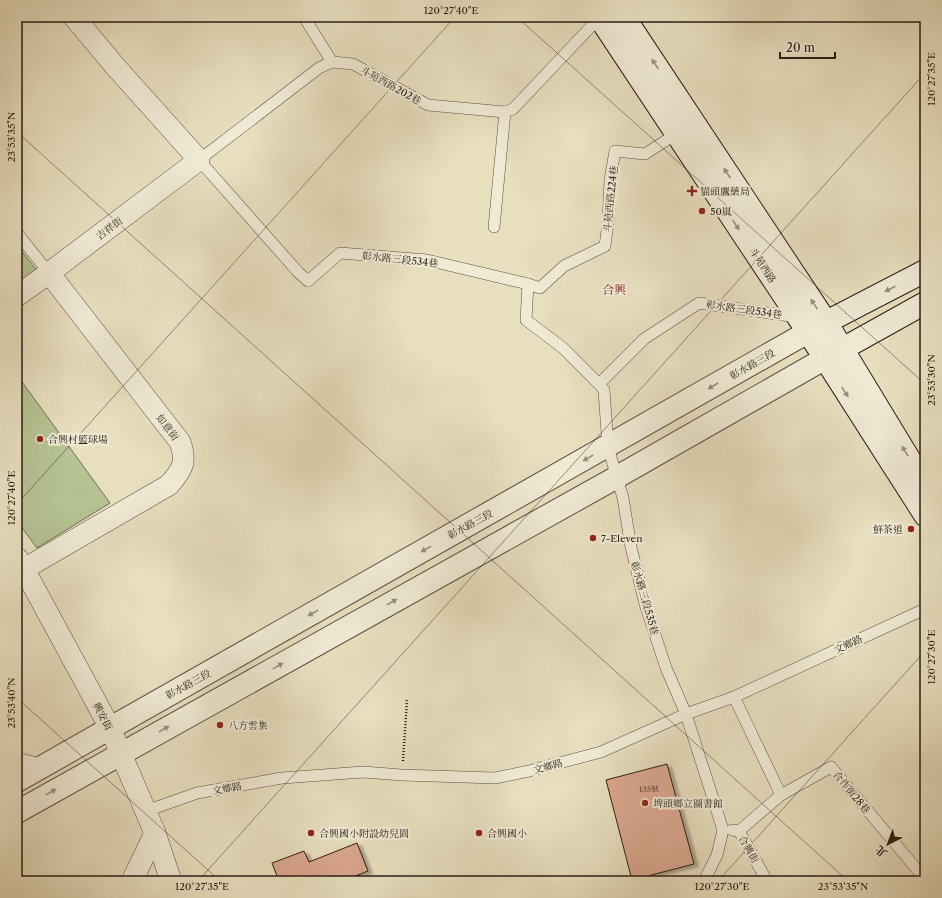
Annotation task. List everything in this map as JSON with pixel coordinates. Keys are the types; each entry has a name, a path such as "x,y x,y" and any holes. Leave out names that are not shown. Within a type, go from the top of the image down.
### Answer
{"street":[{"path":"74,17 114,65 200,160"},
{"name":"斗苑西路","path":"599,17 676,134 925,485"},
{"name":"斗苑西路","path":"624,17 810,324"},
{"name":"吉祥街","path":"17,296 200,160"},
{"name":"彰水路三段","path":"17,781 608,447 810,324 925,271"},
{"name":"如意街","path":"19,567 169,485 178,475 183,465 184,452 180,442 49,273"},
{"path":"17,812 925,303"},
{"name":"斗苑西路","path":"833,354 925,515"},
{"name":"興安街","path":"19,567 110,728 155,833 171,881"},
{"path":"132,881 155,833"}],"lane":[{"path":"200,160 319,68 332,62 304,17"},
{"path":"494,228 505,112 512,109 599,17"},
{"name":"斗苑西路202巷","path":"332,62 353,64 428,105 505,112"},
{"name":"斗苑西路224巷","path":"528,284 540,288 564,266 604,246 608,223 610,180 615,151 645,154 676,134"},
{"name":"彰水路三段534巷","path":"200,160 298,272 308,281 340,253 427,260 528,284"},
{"path":"17,233 49,273"},
{"path":"528,284 526,320 563,348 604,390 608,447 617,477"},
{"name":"彰水路三段534巷","path":"599,384 644,339 699,303 810,324"},
{"name":"彰水路三段535巷","path":"617,477 623,498 631,547 645,604 666,668 686,714 723,830"},
{"name":"文鄉路","path":"146,812 197,793 282,778 363,772 402,775 495,778 529,771 601,752 686,714 734,697 925,609"},
{"path":"734,697 781,796 738,831"},
{"path":"17,758 44,765"},
{"name":"合作街28巷","path":"781,796 831,768 925,879"},
{"path":"704,881 718,855 723,830"},
{"name":"合興街","path":"723,830 738,831 768,881"}],"path":[{"path":"402,775 407,700"}],"green space":[{"path":"17,245 37,271 17,285"},
{"name":"合興村籃球場","path":"17,375 110,503 37,548 17,521"}],"building":[{"name":"埤頭鄉立圖書館","path":"667,764 694,864 632,880 606,780"},
{"path":"357,843 368,871 343,881 279,881 272,863 304,851 309,862"}],"place":[{"name":"貓頭鷹藥局","path":"692,191"},
{"name":"50嵐","path":"702,211"},
{"name":"合興村籃球場","path":"40,439"},
{"name":"鮮茶道","path":"911,529"},
{"name":"7-Eleven","path":"593,538"},
{"name":"八方雲集","path":"220,725"},
{"name":"埤頭鄉立圖書館","path":"645,803"},
{"name":"合興國小附設幼兒園","path":"311,833"},
{"name":"合興國小","path":"479,833"}],"district":[{"name":"合興","path":"614,290"}]}
